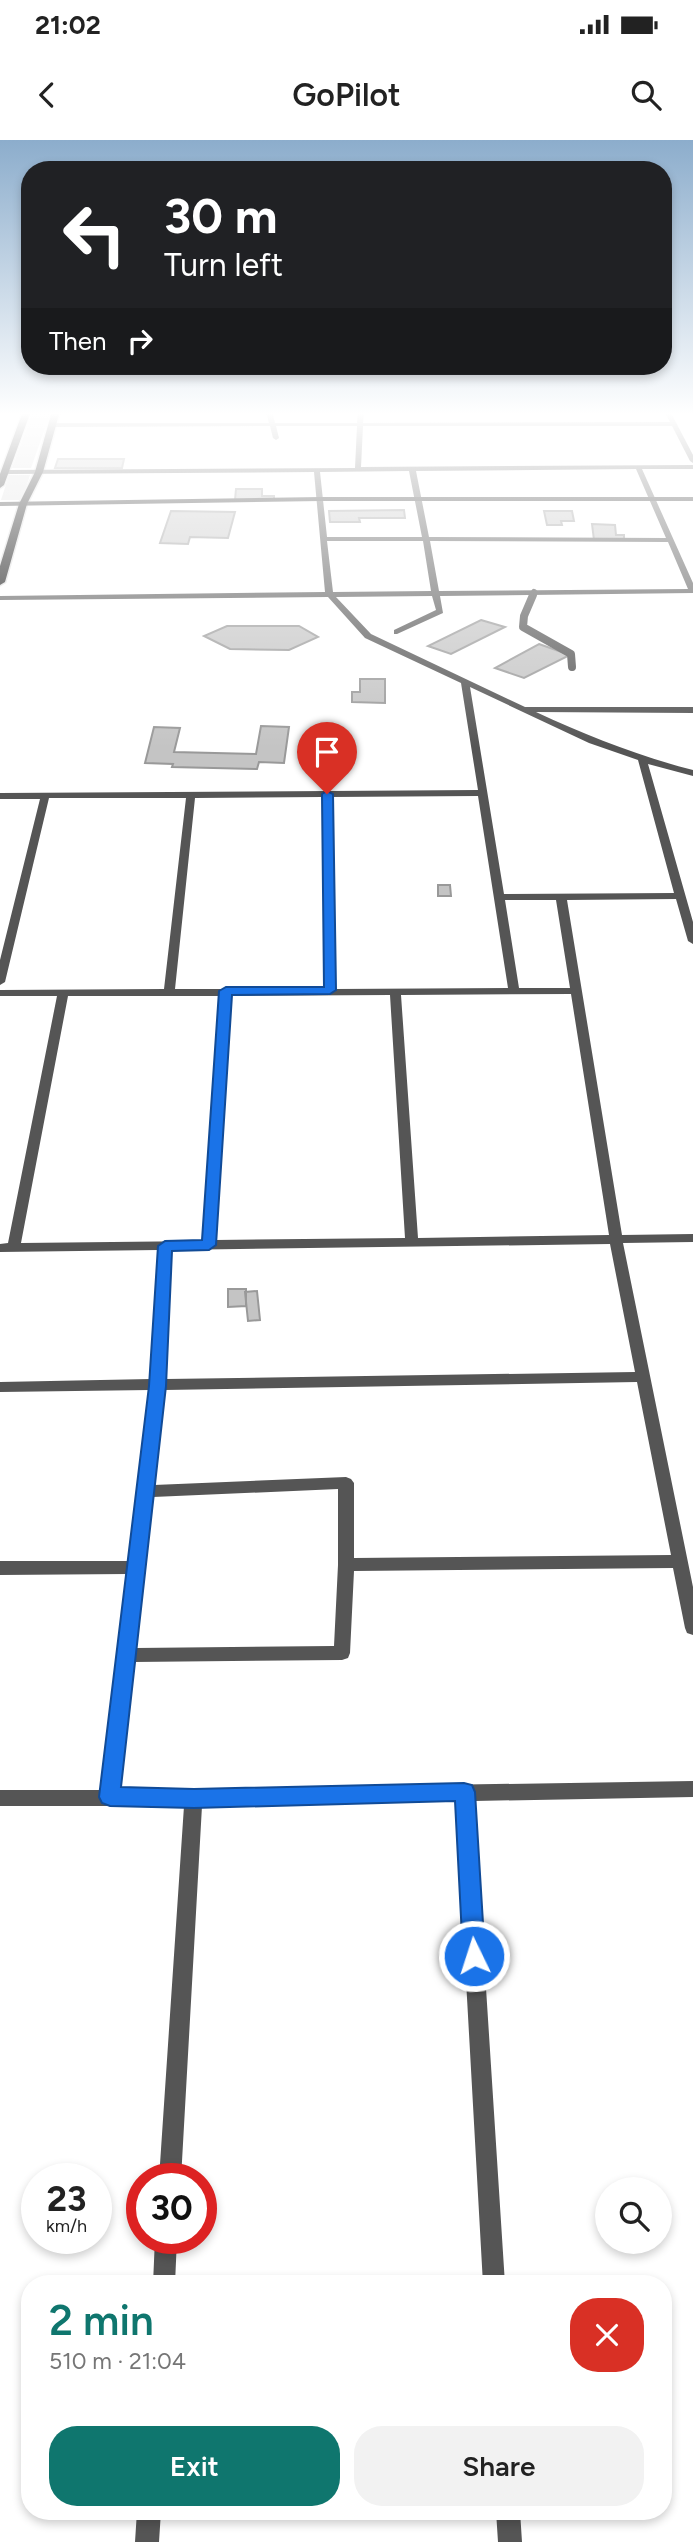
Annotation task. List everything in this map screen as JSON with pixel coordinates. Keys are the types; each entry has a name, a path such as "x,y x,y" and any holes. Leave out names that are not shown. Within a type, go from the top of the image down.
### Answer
{"main road":[{"path":"0,582 17,523"}],"street":[{"path":"322,523 329,594 368,636 592,741 693,773"},
{"path":"397,632 440,611 422,523"},
{"path":"0,598 693,591 662,523"},
{"path":"322,539 669,540"},
{"path":"465,682 514,989"},
{"path":"522,709 693,710"},
{"path":"642,759 693,941"},
{"path":"0,796 483,793"},
{"path":"327,794 330,990"},
{"path":"169,991 191,795"},
{"path":"0,982 45,796"},
{"path":"499,897 681,896"},
{"path":"561,897 616,1240 693,1628"},
{"path":"0,993 514,989 576,991"},
{"path":"395,990 412,1242"},
{"path":"209,1245 226,991"},
{"path":"63,992 7,1248 693,1238"},
{"path":"110,1797 158,1386 165,1246"},
{"path":"0,1387 643,1377"},
{"path":"126,1655 342,1653 346,1483 145,1491"},
{"path":"346,1565 680,1560"},
{"path":"0,1568 136,1567"},
{"path":"0,1798 194,1798 693,1789"},
{"path":"464,1792 493,2275"},
{"path":"171,2163 194,1798"},
{"path":"164,2275 165,2254"},
{"path":"148,2542 149,2520"},
{"path":"509,2520 510,2542"}],"lane":[{"path":"534,592 524,615 523,627 534,635 562,646 571,654 572,667"}],"building":[{"path":"167,523 232,523 228,538 190,537 188,544 160,543"},
{"path":"592,524 615,525 616,535 624,535 624,540 594,540"},
{"path":"481,620 505,627 451,654 428,646"},
{"path":"227,626 299,626 318,637 289,650 230,649 204,636"},
{"path":"539,644 570,655 524,678 495,668"},
{"path":"360,679 385,679 385,703 352,702 352,692 360,692"},
{"path":"261,726 289,727 284,763 259,762 257,769 172,767 173,764 145,763 154,727 180,728 174,752 256,754"},
{"path":"438,885 450,885 451,896 438,896"},
{"path":"228,1289 246,1289 246,1306 228,1307"},
{"path":"257,1291 260,1320 248,1321 245,1292"}],"route":[{"path":"327,794 330,990 226,991 209,1245 165,1246 158,1386 110,1797 194,1798 464,1792 474,1956"}]}
